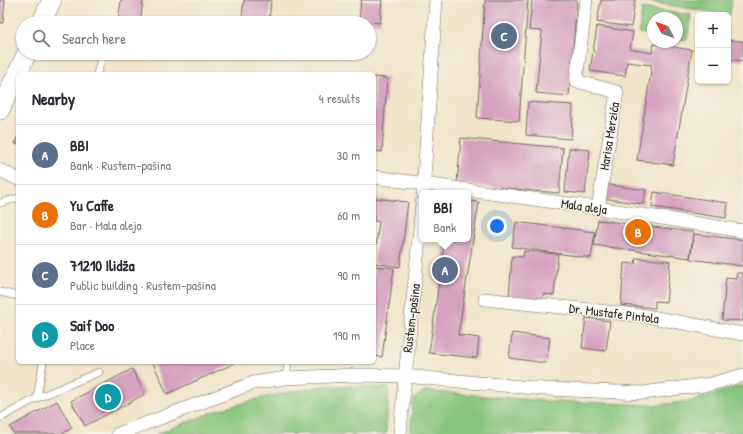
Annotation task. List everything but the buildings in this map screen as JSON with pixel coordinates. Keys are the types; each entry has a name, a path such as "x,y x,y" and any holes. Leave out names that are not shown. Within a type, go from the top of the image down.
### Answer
{"main road":[{"path":"45,16 52,0"},
{"path":"18,72 24,60"},
{"path":"0,110 16,76"}],"street":[{"path":"423,188 436,0"},
{"name":"Harisa Merzića","path":"586,0 576,81 617,92 598,208"},
{"path":"0,170 16,178"},
{"name":"Mala aleja","path":"376,177 423,188 440,190"},
{"name":"Mala aleja","path":"471,193 598,208 743,231"},
{"name":"Rustem-pašina","path":"400,434 404,376 419,239"},
{"name":"Dr. Mustafe Pintola","path":"485,298 646,316 743,334"},
{"path":"118,434 253,383 286,378 358,375 404,376 544,389 643,393 711,384 743,375"}],"lane":[{"path":"98,72 101,60"},
{"path":"0,203 16,199"},
{"path":"0,292 16,296"},
{"path":"37,398 43,364"},
{"path":"286,378 288,364"},
{"path":"0,418 37,398 99,372"}],"green space":[{"path":"732,0 730,12 711,12 642,1"},
{"path":"642,8 670,12 647,12 647,34 639,33"},
{"path":"683,14 691,15 687,40 683,40"},
{"path":"328,385 389,388 386,434 157,434 218,410 269,396"},
{"path":"743,385 743,434 410,434 413,402 416,397 425,391 547,401 658,405 692,401"}],"place":[{"name":"71210 Ilidža","path":"504,36"},
{"name":"Yu Caffe","path":"638,232"},
{"name":"BBI","path":"445,270"},
{"name":"Saif Doo","path":"108,397"}]}
